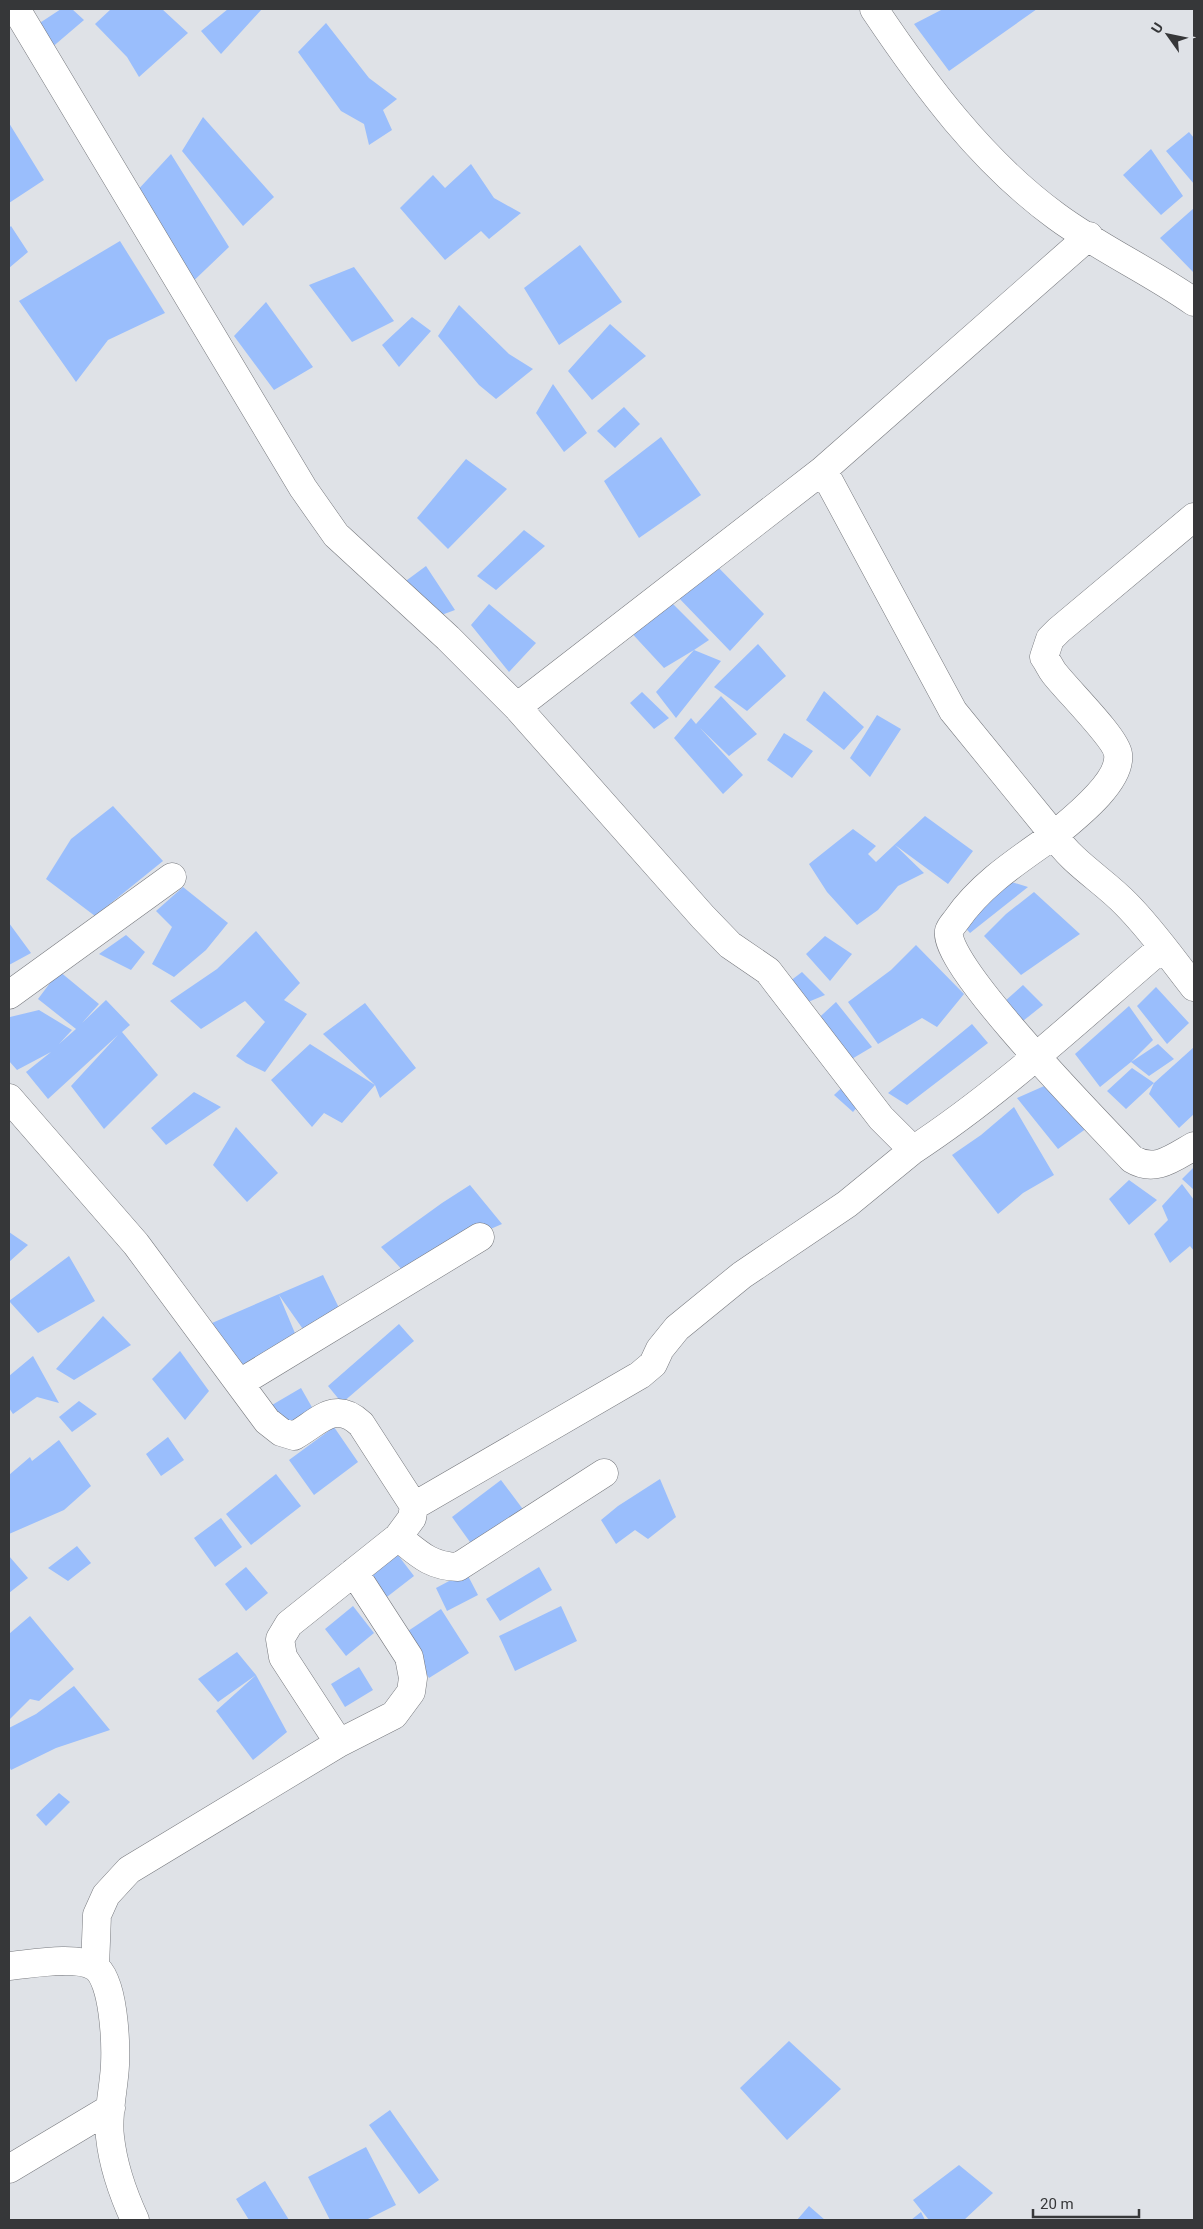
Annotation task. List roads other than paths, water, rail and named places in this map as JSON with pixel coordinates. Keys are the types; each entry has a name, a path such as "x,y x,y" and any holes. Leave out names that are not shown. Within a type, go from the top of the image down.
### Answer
{"street":[{"path":"16,9 303,488 336,535 448,638 517,707 703,917 730,944 768,971 881,1118 913,1150"},
{"path":"874,9 925,83 995,164 1056,216 1194,302"},
{"path":"517,707 823,470 1089,236"},
{"path":"823,470 953,711 1054,835 1065,852 1087,868 1126,904 1194,987"},
{"path":"1194,517 1050,639 1044,657 1053,672 1100,726 1118,752 1116,769 1084,810 1054,835 995,877 962,912 949,931 950,943 974,984 1036,1055 1132,1159 1143,1166 1156,1165 1194,1146"},
{"path":"9,996 172,877"},
{"path":"414,1506 640,1375 653,1364 660,1349 677,1328 742,1275 847,1204 913,1150 947,1127 1036,1055 1163,947"},
{"path":"9,1098 136,1244 267,1420 281,1432 294,1436 321,1418 339,1411 352,1415 361,1424 414,1506 412,1518 398,1537 288,1624 280,1639 283,1657 339,1743"},
{"path":"240,1383 480,1237"},
{"path":"398,1537 423,1557 440,1566 458,1567 604,1473"},
{"path":"95,1967 97,1915 106,1895 129,1870 339,1743 394,1715 411,1692 413,1678 409,1657 354,1572"},
{"path":"9,1966 76,1961 95,1967 105,1978 110,1991 115,2063 110,2136 118,2176 135,2220"},
{"path":"9,2169 111,2108"}]}
